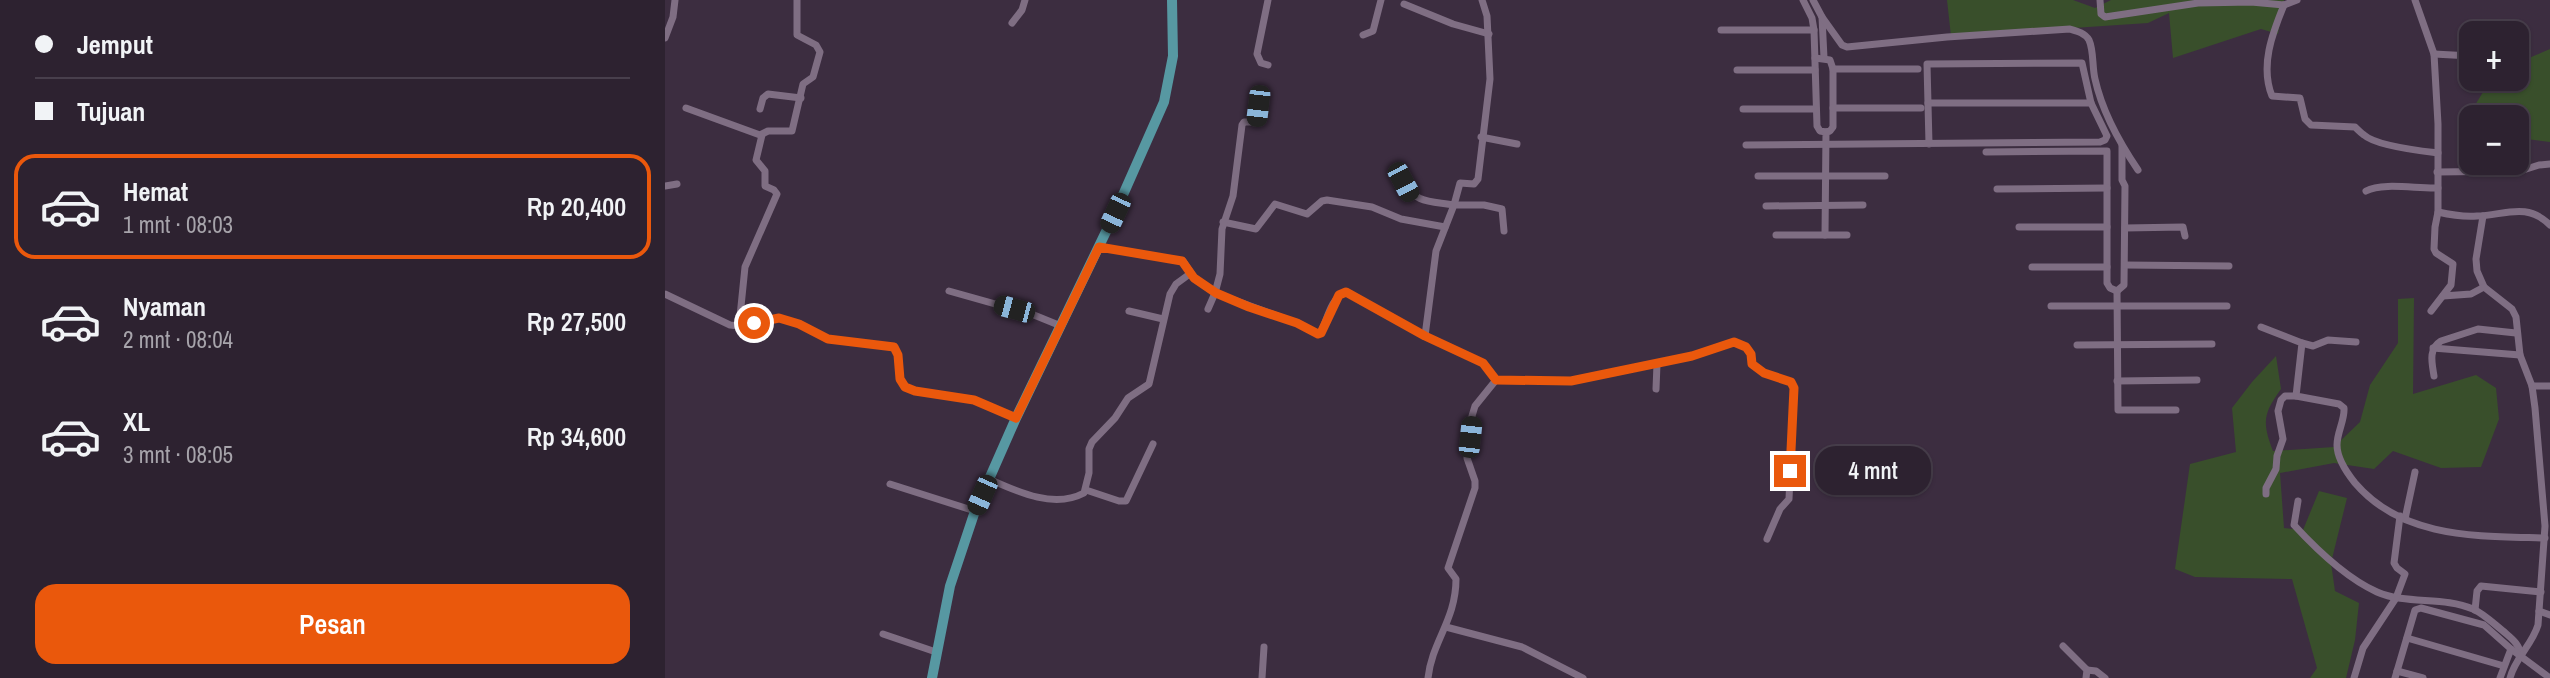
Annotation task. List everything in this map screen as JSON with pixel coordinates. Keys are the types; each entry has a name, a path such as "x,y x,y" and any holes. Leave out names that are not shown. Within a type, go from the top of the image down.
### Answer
{"main road":[{"path":"932,678 950,586 975,512 1016,418 1099,247 1164,102 1173,56 1172,0"}],"street":[{"path":"665,38 673,17 675,0"},
{"path":"739,326 745,267 776,194 765,186 765,171 755,160 762,135 768,131 792,131 803,84 813,77 820,52 816,45 797,35 797,0"},
{"path":"1012,23 1022,10 1025,0"},
{"path":"1268,0 1257,54 1259,60 1268,65"},
{"path":"1363,35 1373,31 1381,0"},
{"path":"1425,336 1434,263 1445,227 1460,183 1474,184 1478,179 1490,79 1489,34 1482,0"},
{"path":"1803,0 1814,30 1817,127 1826,132 1833,127 1833,69 1831,60 1815,58"},
{"path":"1812,0 1842,45 1847,47 2070,29 2081,32 2088,39 2095,81 2122,146 2138,170"},
{"path":"2100,0 2101,14 2105,17 2157,8 2227,1 2284,5 2297,0"},
{"path":"2415,0 2434,54 2438,153 2438,212 2434,249 2453,264 2451,285 2431,311"},
{"path":"1404,4 1461,27 1489,34"},
{"path":"2284,5 2270,39 2269,80 2272,96 2300,98 2305,120 2311,125 2355,127 2367,138 2402,150 2438,153"},
{"path":"1822,17 1824,58"},
{"path":"1721,30 1814,30"},
{"path":"2434,54 2459,55"},
{"path":"1746,145 1826,145 1929,144 2100,142 2105,141 2107,136 2091,103 2082,63 1927,64 1924,106 1929,144"},
{"path":"1833,69 1918,69"},
{"path":"1737,70 1815,70"},
{"path":"760,109 763,98 768,94 801,97"},
{"path":"1833,108 2091,103"},
{"path":"1208,309 1216,293 1220,274 1219,254 1223,222 1233,196 1242,125 1244,122 1255,122 1258,106"},
{"path":"686,108 762,135"},
{"path":"1743,109 1816,109"},
{"path":"1825,235 1826,132"},
{"path":"1481,137 1517,144"},
{"path":"2117,290 2124,285 2125,265 2122,146"},
{"path":"1986,152 2106,151 2107,283 2110,288 2117,290"},
{"path":"2437,172 2520,171 2550,164"},
{"path":"1759,176 1885,176"},
{"path":"1997,189 2107,184 2122,180"},
{"path":"1403,182 1410,195 1417,199 1502,209 1504,231"},
{"path":"665,186 677,184"},
{"path":"2366,191 2381,186 2415,190 2438,188"},
{"path":"1223,222 1255,229 1275,204 1305,214 1327,200 1372,207 1401,219 1445,227"},
{"path":"1766,206 1863,205"},
{"path":"2438,212 2466,216 2531,212 2550,225"},
{"path":"2483,216 2476,263 2484,287 2512,309 2516,317 2520,355 2532,386 2545,510 2538,625 2534,638 2510,678"},
{"path":"2019,227 2107,227"},
{"path":"2125,228 2183,227 2185,236"},
{"path":"1776,235 1847,235"},
{"path":"1099,247 1178,259 1186,263 1200,283 1216,293 1297,323 1318,334 1321,333 1339,295 1346,292 1425,336 1483,363 1496,380"},
{"path":"2125,265 2229,266"},
{"path":"2032,267 2107,267"},
{"path":"1086,490 1089,449 1092,442 1115,418 1128,398 1149,384 1170,294 1176,284 1191,273"},
{"path":"2443,296 2470,294 2484,287"},
{"path":"2117,290 2118,410 2176,411"},
{"path":"949,291 1034,315 1061,326"},
{"path":"665,294 723,323 739,326 779,318 799,324 828,339 894,347 898,355 900,379 905,387 974,400 1016,418"},
{"path":"2051,306 2227,306"},
{"path":"1129,311 1163,319"},
{"path":"2261,327 2313,346 2328,340 2356,342"},
{"path":"2434,376 2432,355 2434,348 2441,341 2478,329 2516,333"},
{"path":"1496,380 1571,381 1657,364 1718,349 1734,342 1746,347 1751,354 1752,364 1757,369 1791,382 1794,388 1789,499 1780,509 1767,539"},
{"path":"2296,396 2302,343"},
{"path":"2077,345 2212,344"},
{"path":"2434,348 2520,355"},
{"path":"1656,389 1657,364"},
{"path":"1428,678 1430,664 1455,603 1456,579 1448,568 1475,488 1467,458 1472,416 1475,406 1496,380"},
{"path":"2117,380 2197,380"},
{"path":"2532,386 2550,386"},
{"path":"2266,494 2266,488 2276,472 2277,456 2283,439 2278,417 2279,404 2285,396 2296,396 2342,406 2345,411 2337,444 2345,471 2375,505 2434,530 2460,535 2545,538"},
{"path":"989,479 1017,491 1055,500 1069,500 1086,490 1119,501 1126,500 1153,444"},
{"path":"2354,678 2363,648 2396,598 2405,574 2395,563 2402,517 2415,472"},
{"path":"2540,477 2550,476"},
{"path":"890,484 975,512"},
{"path":"2298,501 2293,522 2297,528 2346,572 2374,591 2396,598 2451,604 2475,610 2519,646 2521,656"},
{"path":"2475,610 2477,589 2481,586 2541,592"},
{"path":"2423,678 2396,674 2415,610 2421,608 2484,625 2550,678"},
{"path":"2539,611 2550,615"},
{"path":"1446,626 1533,651 1583,678"},
{"path":"883,634 936,652"},
{"path":"2407,638 2504,666"},
{"path":"2063,646 2086,674 2096,671 2105,678"},
{"path":"1262,678 1264,647"},
{"path":"2500,678 2511,649"}],"green space":[{"path":"1947,0 2073,0 2095,8 2111,0 2284,0 2278,34 2261,29 2173,58 2169,13 2148,23 1951,36"},
{"path":"2550,49 2550,142 2529,139 2529,105 2475,105 2484,91 2529,91 2529,58"},
{"path":"2414,298 2413,394 2476,375 2496,388 2499,419 2481,467 2441,468 2393,451 2374,469 2334,463 2280,473 2284,528 2303,530 2319,491 2347,498 2331,563 2335,591 2359,603 2355,640 2346,678 2310,678 2317,668 2292,579 2195,577 2175,569 2190,464 2236,452 2232,408 2276,356 2281,389 2266,419 2273,451 2334,447 2360,422 2370,385 2398,343 2398,299"}],"route":[{"path":"754,323 779,318 799,324 828,339 894,347 898,355 900,379 909,390 974,400 1016,418 1099,247 1182,261 1186,263 1194,278 1216,293 1297,323 1318,334 1321,333 1335,300 1343,292 1350,293 1425,336 1483,363 1496,380 1571,381 1692,356 1734,342 1746,347 1751,354 1752,364 1757,369 1791,382 1794,388 1790,471"}]}
